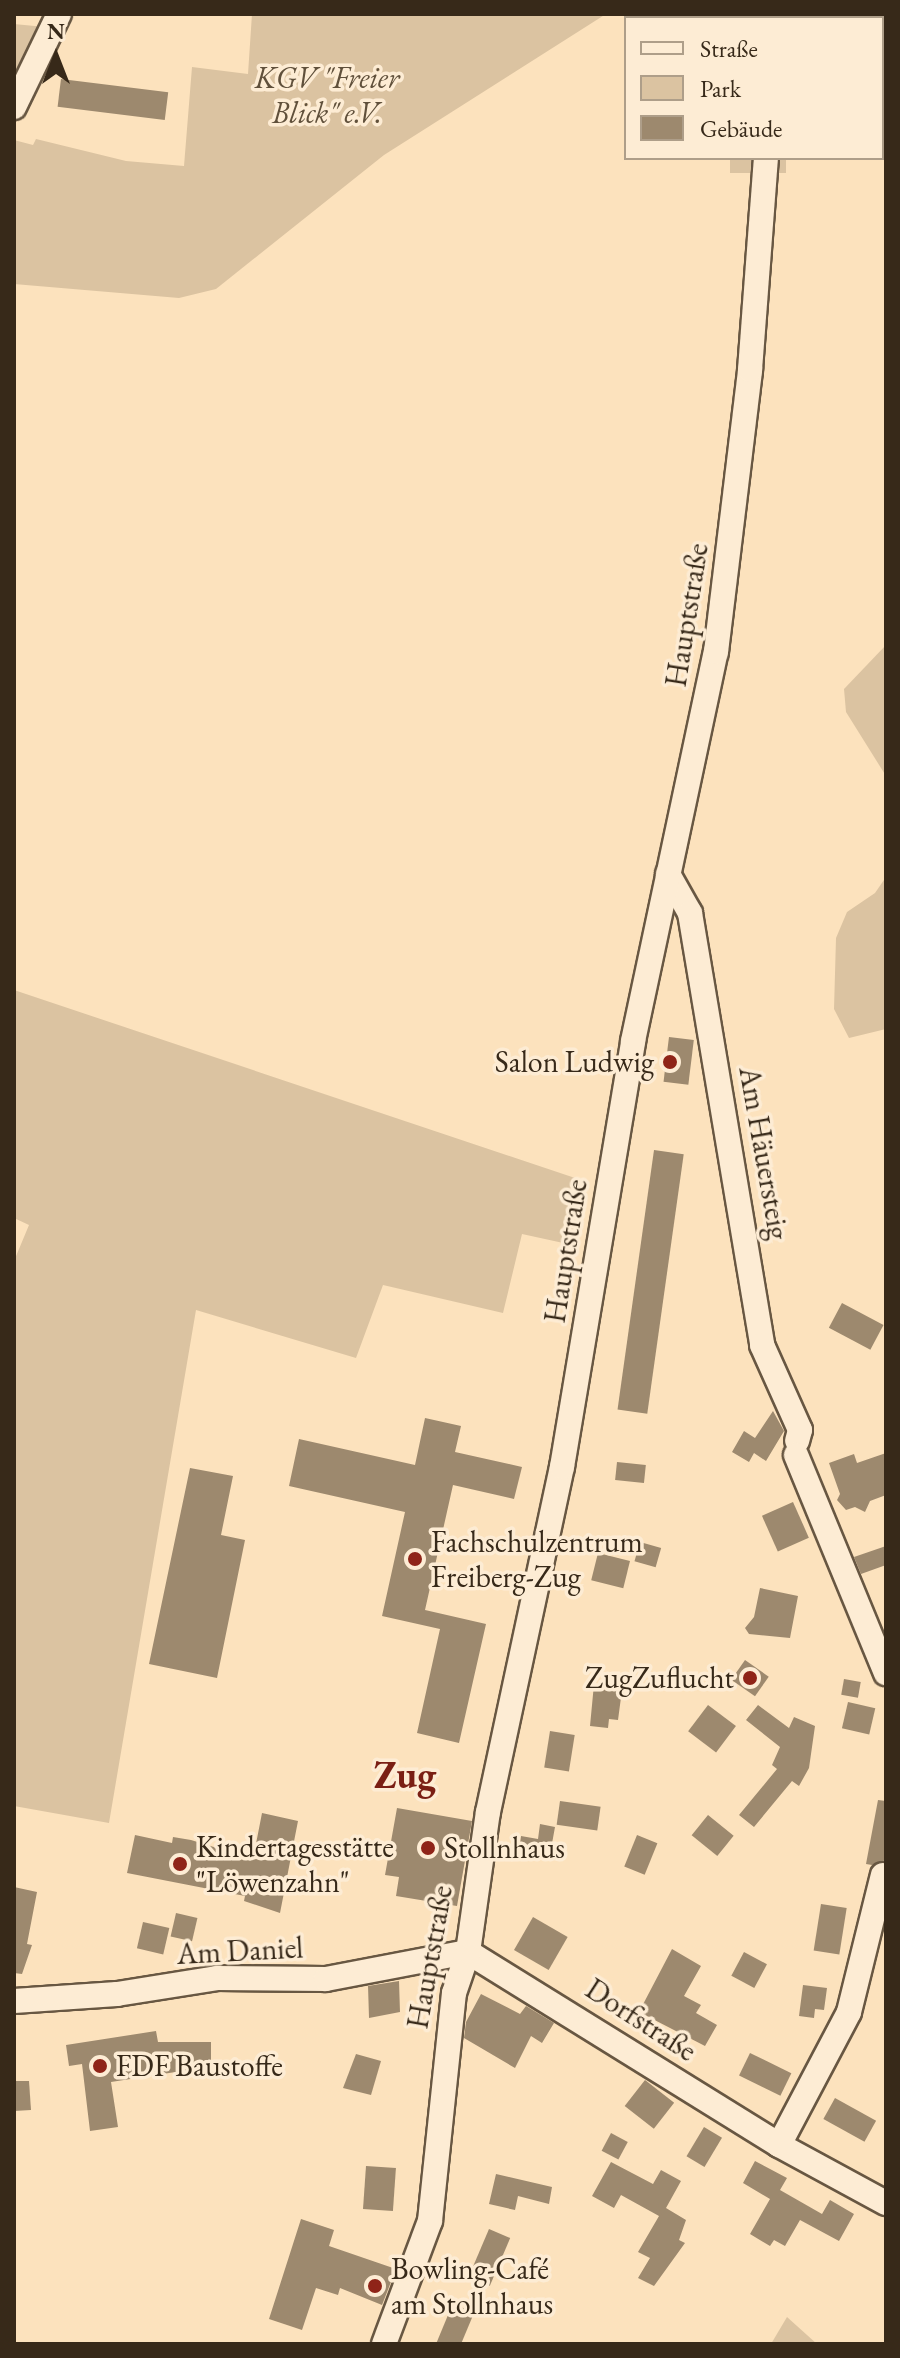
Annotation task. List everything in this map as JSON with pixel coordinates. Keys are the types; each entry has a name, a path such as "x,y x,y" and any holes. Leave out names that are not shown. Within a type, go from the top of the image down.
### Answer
{"street":[{"path":"14,107 59,14"},
{"name":"Hauptstraße","path":"384,2344 430,2221 446,2042 468,1952 488,1812 562,1467 631,1052 727,582 750,370 766,160"},
{"name":"Am Häuersteig","path":"668,874 690,913 762,1345 800,1430 797,1448 886,1673"},
{"path":"779,2145 849,2012 883,1875"},
{"name":"Am Daniel","path":"14,2001 117,1994 217,1978 326,1979 468,1952"},
{"name":"Dorfstraße","path":"468,1952 779,2145 886,2203"}],"green space":[{"name":"KGV \"Freier Blick\" e.V.","path":"252,14 606,14 384,155 216,289 179,298 14,284 14,140 33,145 36,139 126,161 184,166 192,67 248,74"},
{"path":"14,24 45,27 14,89"},
{"path":"730,160 786,160 786,173 730,173"},
{"path":"886,645 886,776 846,712 844,689"},
{"path":"886,877 886,1029 849,1038 834,1009 836,938 847,912 875,893"},
{"path":"14,990 584,1181 577,1246 522,1234 503,1313 383,1285 356,1358 196,1310 109,1823 14,1806 14,1261 29,1225 14,1218"},
{"path":"787,2317 817,2344 771,2344"}],"building":[{"path":"61,79 168,92 165,120 58,107"},
{"path":"669,1037 694,1040 688,1085 664,1082"},
{"path":"654,1150 684,1154 647,1414 618,1409"},
{"path":"842,1303 883,1325 870,1350 829,1328"},
{"path":"773,1411 784,1431 766,1461 754,1453 749,1462 732,1452 744,1431 755,1438"},
{"name":"Fachschulzentrum Freiberg-Zug","path":"425,1418 461,1426 455,1452 522,1467 514,1499 453,1485 425,1610 486,1624 459,1743 417,1733 440,1629 382,1616 405,1512 289,1486 299,1439 415,1465"},
{"path":"886,1453 886,1495 870,1501 865,1512 855,1507 846,1510 837,1500 840,1494 829,1463 854,1454 857,1463"},
{"path":"617,1462 646,1465 644,1483 615,1480"},
{"path":"190,1468 233,1476 221,1535 245,1540 217,1678 149,1664"},
{"path":"793,1502 809,1538 778,1551 762,1516"},
{"path":"640,1542 661,1548 656,1567 634,1561"},
{"path":"886,1546 886,1565 861,1574 854,1557"},
{"path":"598,1553 630,1561 623,1588 591,1580"},
{"path":"760,1588 798,1596 790,1638 749,1634 745,1628 754,1617"},
{"name":"ZugZuflucht","path":"745,1660 769,1677 755,1696 731,1680"},
{"path":"844,1679 861,1682 858,1698 841,1695"},
{"path":"594,1684 622,1690 618,1720 609,1719 608,1728 590,1726"},
{"path":"848,1702 875,1708 869,1735 842,1728"},
{"path":"708,1705 736,1726 716,1752 688,1731"},
{"path":"758,1705 789,1728 794,1717 815,1726 809,1768 799,1786 792,1781 754,1827 739,1815 777,1769 772,1765 780,1747 746,1720"},
{"path":"550,1731 575,1735 569,1771 544,1768"},
{"path":"878,1800 886,1801 886,1860 872,1865 866,1864"},
{"path":"560,1801 601,1807 597,1830 557,1825"},
{"name":"Stollnhaus","path":"397,1808 472,1821 457,1906 396,1896 399,1877 385,1875"},
{"path":"262,1813 298,1821 280,1913 244,1901 245,1896 127,1873 135,1835 172,1843 173,1837 191,1840 253,1859"},
{"path":"708,1815 734,1836 717,1856 692,1835"},
{"path":"540,1824 555,1827 549,1860 518,1855 521,1836 538,1839"},
{"path":"637,1835 657,1843 645,1875 624,1867"},
{"path":"14,1887 37,1892 27,1944 32,1945 22,1974 14,1973"},
{"path":"821,1904 847,1908 839,1954 814,1950"},
{"path":"176,1913 197,1918 192,1941 171,1936"},
{"path":"533,1917 568,1937 549,1970 514,1950"},
{"path":"143,1922 169,1928 163,1954 137,1948"},
{"path":"672,1949 701,1966 684,1996 701,2005 696,2013 717,2025 705,2046 639,2012"},
{"path":"744,1952 767,1964 754,1988 731,1976"},
{"path":"399,1981 400,2012 369,2018 368,1986"},
{"path":"803,1985 827,1988 824,2010 815,2009 814,2018 799,2016"},
{"path":"481,1994 520,2014 526,2006 554,2023 542,2043 531,2036 515,2068 464,2038 466,2022"},
{"path":"156,2031 158,2042 211,2042 211,2076 182,2076 182,2071 111,2082 118,2127 90,2131 82,2064 69,2066 66,2045"},
{"path":"750,2053 791,2073 780,2096 739,2075"},
{"path":"356,2054 381,2061 371,2095 343,2088"},
{"path":"645,2080 674,2103 654,2129 625,2106"},
{"path":"14,2081 29,2081 31,2110 14,2111"},
{"path":"835,2098 876,2121 864,2142 823,2119"},
{"path":"704,2127 722,2138 704,2167 686,2156"},
{"path":"611,2133 628,2142 618,2160 602,2151"},
{"path":"755,2161 787,2178 780,2190 822,2214 830,2200 854,2214 839,2241 800,2220 785,2246 774,2240 770,2246 750,2234 770,2199 743,2183"},
{"path":"611,2162 653,2184 661,2170 681,2181 666,2208 686,2220 679,2240 685,2243 654,2286 638,2278 650,2258 638,2252 659,2216 621,2195 614,2208 592,2196"},
{"path":"366,2166 396,2168 393,2211 363,2209"},
{"path":"496,2174 552,2187 549,2204 518,2196 515,2210 489,2204"},
{"path":"301,2219 334,2230 329,2246 396,2269 382,2305 340,2288 338,2295 316,2288 302,2330 269,2319"},
{"path":"489,2229 510,2238 490,2286 469,2277"},
{"path":"453,2303 474,2313 461,2344 436,2344"}],"place":[{"name":"Salon Ludwig","path":"670,1062"},
{"name":"Fachschulzentrum Freiberg-Zug","path":"415,1559"},
{"name":"ZugZuflucht","path":"750,1678"},
{"name":"Stollnhaus","path":"428,1848"},
{"name":"Kindertagesstätte \"Löwenzahn\"","path":"180,1864"},
{"name":"FDF Baustoffe","path":"100,2066"},
{"name":"Bowling-Café am Stollnhaus","path":"375,2286"}],"district":[{"name":"Zug","path":"405,1775"}]}
